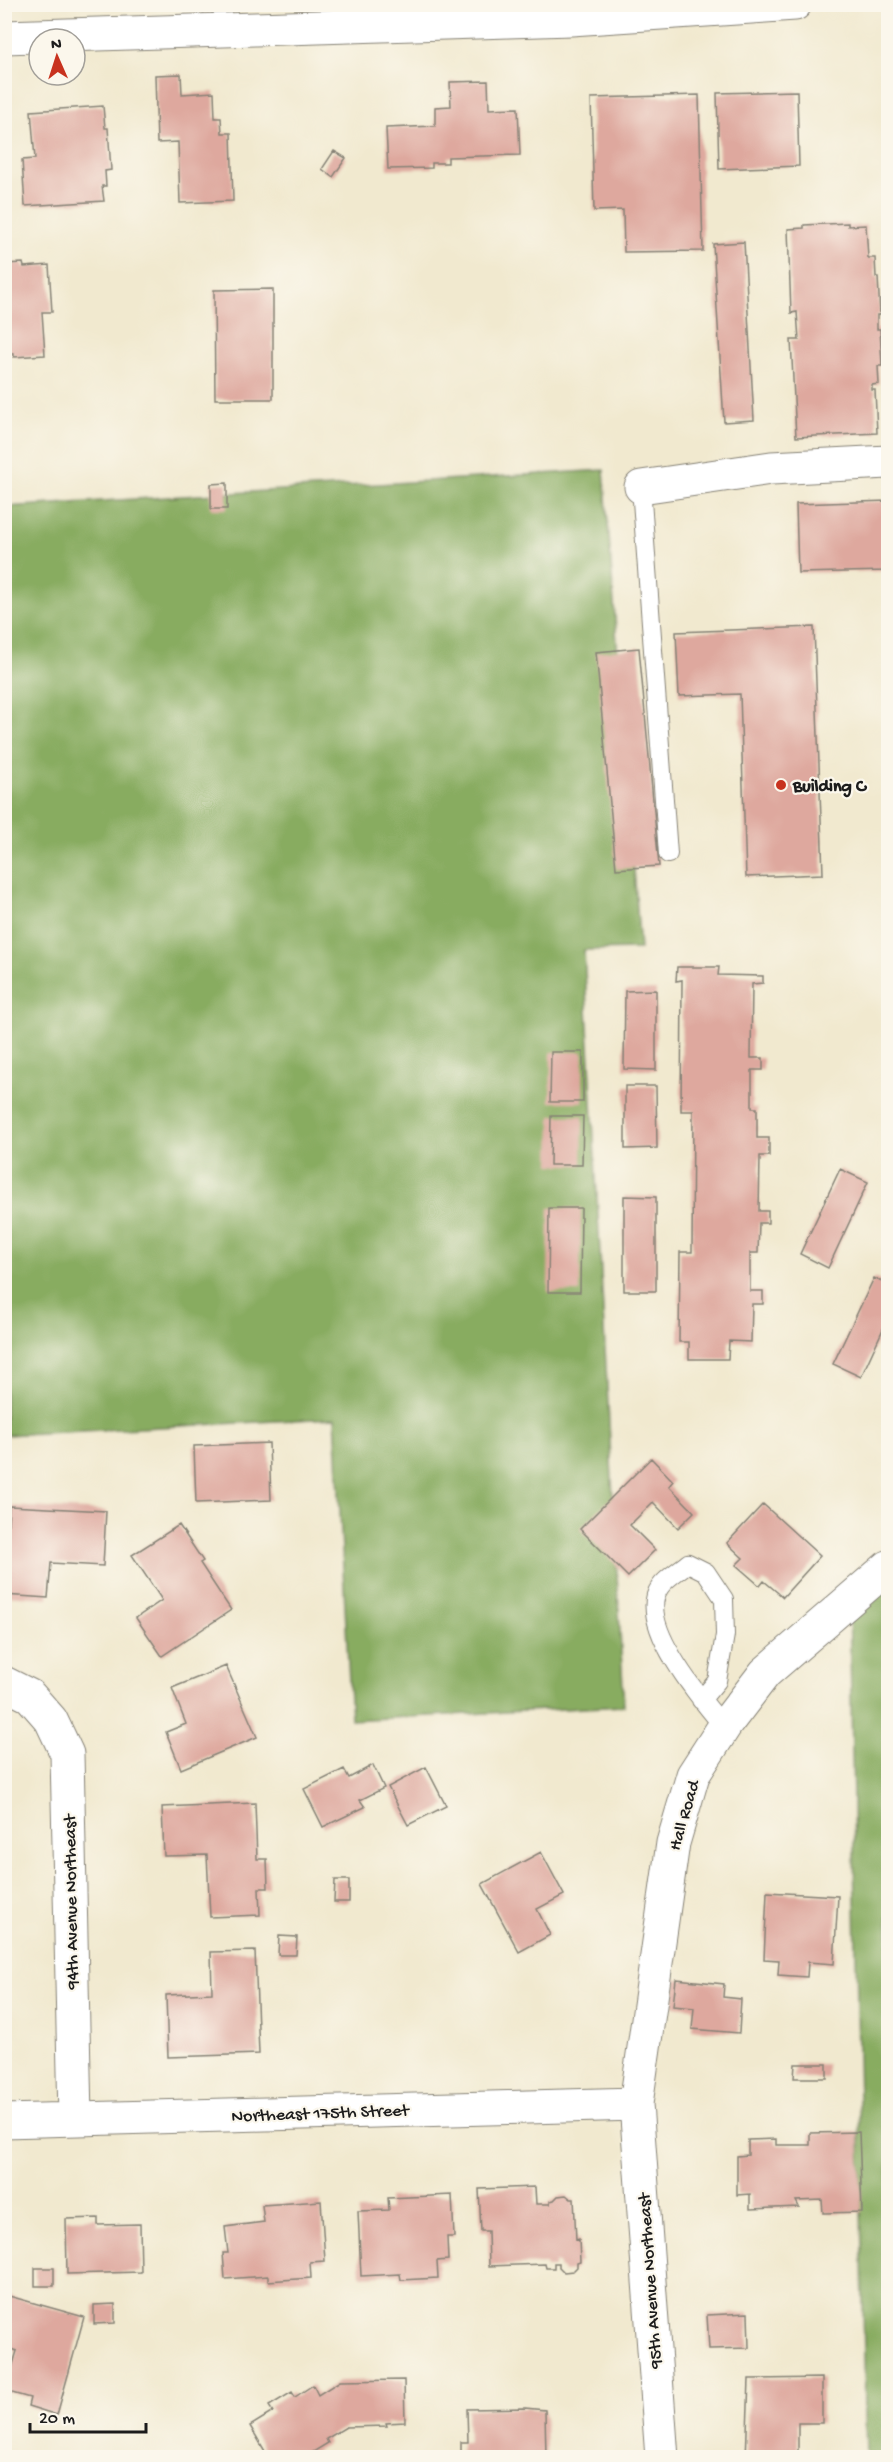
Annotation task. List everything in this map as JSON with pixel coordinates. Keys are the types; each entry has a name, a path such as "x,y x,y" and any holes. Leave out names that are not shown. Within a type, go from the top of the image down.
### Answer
{"street":[{"path":"4,37 571,19 795,4"},
{"path":"641,487 771,468 888,462"},
{"name":"Hall Road","path":"636,2104 673,1843 693,1775 765,1673 888,1566"},
{"name":"94th Avenue Northeast","path":"17,1690 51,1720 67,1754 75,2118"},
{"name":"Northeast 175th Street","path":"4,2121 636,2104"},
{"name":"95th Avenue Northeast","path":"636,2104 662,2457"}],"lane":[{"path":"641,487 668,854"},
{"path":"701,1700 717,1681 725,1635 724,1599 706,1572 688,1563 660,1587 657,1598 656,1625 686,1680 701,1700 724,1728"}],"green space":[{"path":"604,470 640,949 584,950 624,1706 351,1720 335,1418 5,1435 5,507"},
{"path":"888,1567 888,2458 866,2457 849,1600"}],"building":[{"path":"181,74 182,94 214,92 215,118 221,118 222,133 231,133 233,201 180,203 178,142 157,143 155,75"},
{"path":"488,81 489,109 518,108 520,155 448,157 448,163 432,163 432,168 388,169 386,128 435,126 435,107 451,106 450,82"},
{"path":"797,91 799,166 719,169 717,93"},
{"path":"699,95 703,251 624,252 623,210 594,211 591,98"},
{"path":"103,106 105,128 108,128 111,170 105,171 106,186 102,186 104,201 25,206 22,160 35,159 31,111"},
{"path":"334,151 346,158 333,177 322,169"},
{"path":"848,223 848,226 866,225 868,258 875,258 876,277 878,277 880,315 877,315 877,329 880,329 882,366 878,366 879,384 872,385 872,390 875,390 877,433 796,437 791,340 799,340 797,312 791,313 788,229 804,228 804,225"},
{"path":"744,242 754,420 724,422 713,244"},
{"path":"23,263 24,267 49,265 52,312 42,312 45,355 14,357 14,354 4,354 4,264"},
{"path":"273,289 273,399 215,399 214,290"},
{"path":"227,483 227,509 211,509 211,484"},
{"path":"888,501 888,571 798,573 796,504"},
{"name":"Building C","path":"814,627 823,874 746,877 740,694 679,696 676,632"},
{"path":"639,648 659,866 616,869 596,652"},
{"path":"677,967 719,967 718,975 763,976 763,983 752,984 751,1058 763,1058 763,1070 752,1070 752,1108 757,1108 757,1138 769,1138 769,1156 760,1156 759,1211 768,1211 768,1223 759,1223 758,1253 750,1253 750,1291 763,1291 763,1304 752,1304 751,1342 729,1341 728,1359 689,1359 689,1342 679,1342 680,1252 692,1252 693,1111 681,1111 682,980 676,981"},
{"path":"656,990 656,1070 624,1069 625,991"},
{"path":"551,1052 583,1052 583,1102 550,1102"},
{"path":"625,1086 656,1086 657,1148 625,1149"},
{"path":"551,1116 583,1116 582,1165 550,1165"},
{"path":"840,1169 868,1182 828,1268 800,1254"},
{"path":"624,1196 656,1197 656,1291 624,1291"},
{"path":"549,1208 581,1208 580,1292 548,1292"},
{"path":"874,1278 888,1285 888,1318 861,1377 833,1364"},
{"path":"269,1443 271,1500 196,1503 194,1446"},
{"path":"651,1458 673,1481 669,1486 694,1512 678,1528 653,1502 630,1525 655,1550 628,1577 580,1529"},
{"path":"763,1504 820,1556 783,1597 764,1581 760,1586 736,1565 743,1558 727,1543"},
{"path":"9,1506 106,1511 103,1566 51,1563 48,1598 4,1595"},
{"path":"179,1525 203,1561 200,1563 231,1610 162,1656 136,1618 162,1600 132,1555"},
{"path":"226,1666 257,1737 181,1769 166,1732 186,1724 172,1688"},
{"path":"373,1765 384,1788 360,1800 365,1807 323,1827 304,1789 344,1769 349,1778"},
{"path":"426,1767 446,1806 408,1825 388,1787"},
{"path":"255,1803 257,1859 267,1859 268,1888 259,1888 260,1915 210,1917 207,1855 164,1856 162,1807"},
{"path":"541,1852 564,1895 537,1909 550,1935 519,1952 482,1884"},
{"path":"335,1880 349,1880 349,1902 334,1902"},
{"path":"767,1892 838,1896 834,1964 808,1962 807,1977 778,1975 779,1960 764,1959"},
{"path":"279,1936 297,1937 296,1955 278,1955"},
{"path":"255,1951 259,2054 168,2057 166,1995 212,1993 211,1952"},
{"path":"676,1979 724,1984 723,1997 741,1999 739,2033 692,2029 694,2008 673,2006"},
{"path":"795,2064 827,2064 827,2078 794,2078"},
{"path":"859,2132 862,2212 823,2213 822,2200 796,2201 799,2207 750,2209 750,2194 737,2195 737,2156 748,2155 748,2140 776,2139 776,2145 810,2145 810,2133"},
{"path":"535,2187 536,2204 550,2204 550,2201 558,2196 566,2195 574,2199 576,2240 579,2239 580,2262 573,2271 564,2272 559,2267 559,2263 554,2263 554,2268 546,2268 545,2264 489,2266 488,2231 481,2231 479,2189"},
{"path":"452,2195 454,2237 447,2237 448,2260 437,2261 438,2278 401,2280 400,2274 361,2276 358,2211 389,2210 388,2198"},
{"path":"321,2201 325,2261 310,2262 311,2278 268,2281 268,2276 225,2279 223,2253 228,2253 225,2227 264,2222 262,2205"},
{"path":"98,2218 98,2225 140,2224 141,2272 67,2274 66,2219"},
{"path":"35,2268 54,2268 54,2286 35,2286"},
{"path":"9,2296 84,2317 57,2415 28,2406 30,2398 5,2391 17,2351 4,2347 4,2311"},
{"path":"115,2304 115,2323 94,2324 94,2305"},
{"path":"748,2313 749,2348 709,2349 707,2315"},
{"path":"822,2378 822,2423 798,2423 798,2458 746,2458 749,2379"},
{"path":"404,2380 405,2422 386,2423 387,2426 346,2427 326,2439 328,2443 308,2455 309,2458 269,2458 250,2426 273,2412 269,2406 292,2392 295,2397 313,2385 318,2395 340,2381"},
{"path":"467,2409 545,2410 546,2458 461,2458 461,2442 468,2442"}],"place":[{"name":"Building C","path":"781,785"}]}
